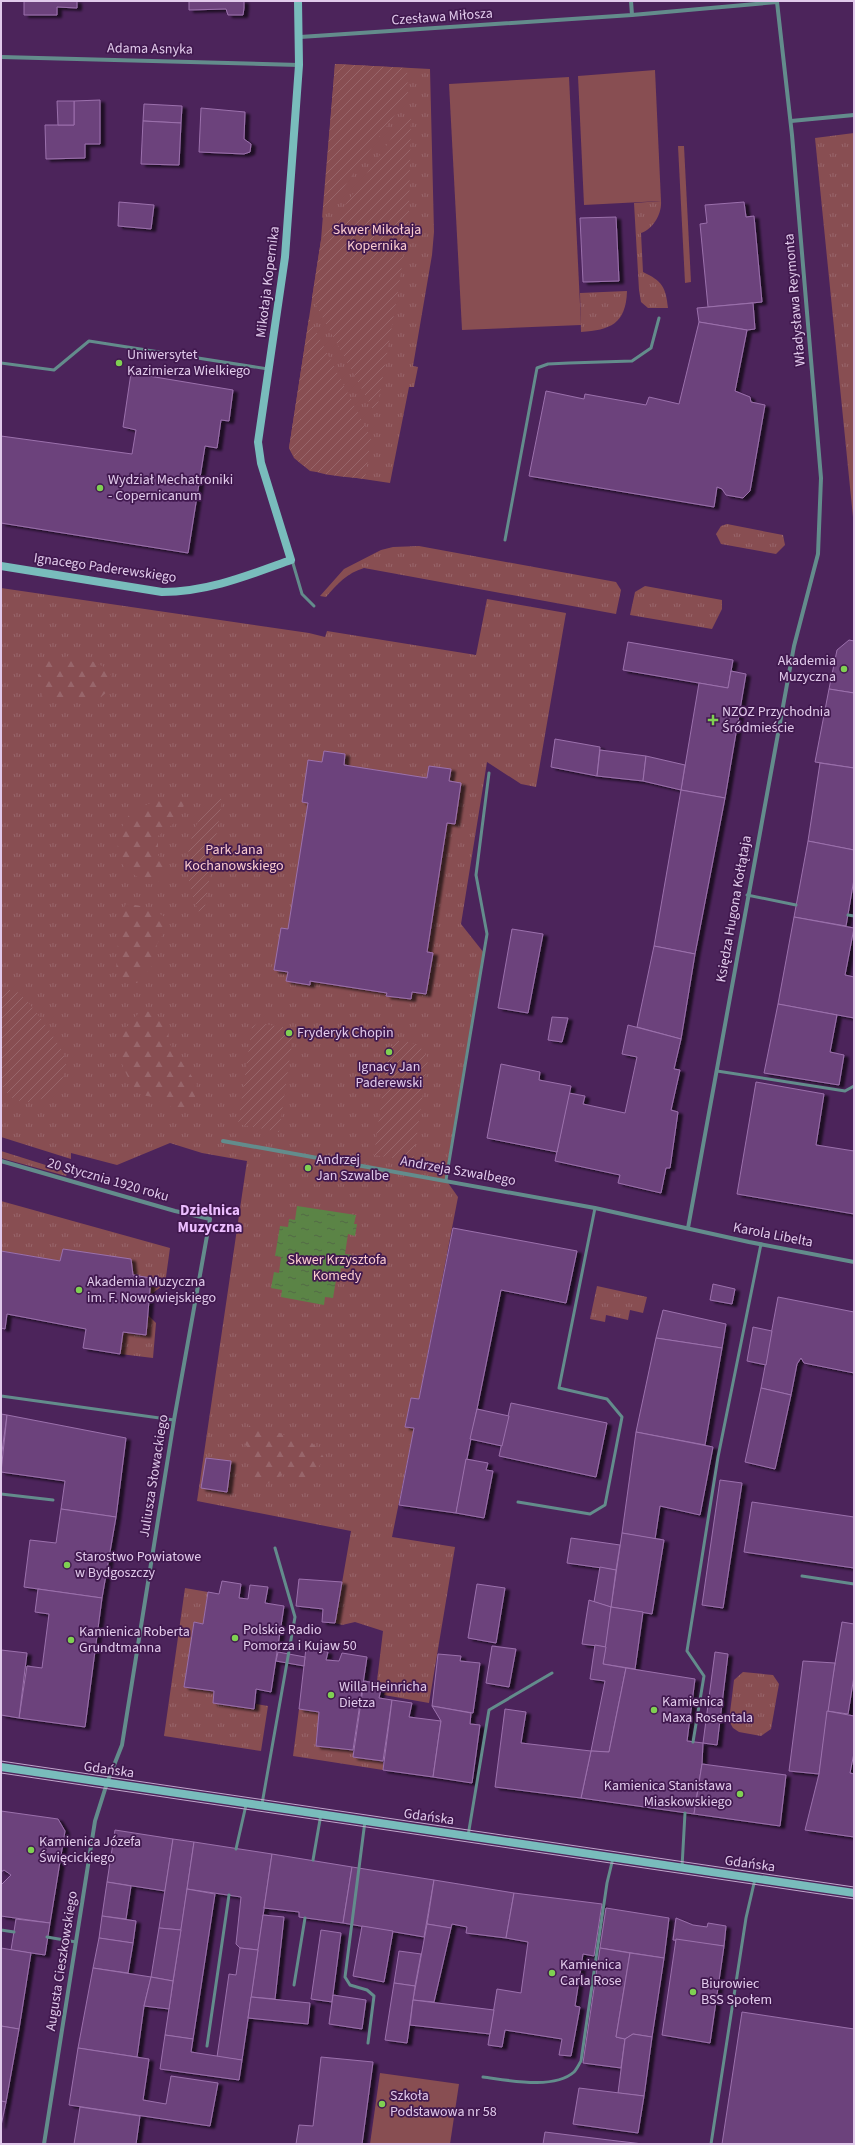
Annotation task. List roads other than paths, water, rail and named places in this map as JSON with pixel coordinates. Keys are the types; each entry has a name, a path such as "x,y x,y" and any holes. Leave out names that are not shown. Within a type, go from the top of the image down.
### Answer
{"street":[{"name":"Mikołaja Kopernika","path":"291,560 258,451 258,442 270,370 285,257 299,65 300,37 298,1"},
{"path":"631,1 632,15"},
{"name":"Czesława Miłosza","path":"300,37 632,15 777,2"},
{"name":"Władysława Reymonta","path":"777,2 791,121 821,478 818,554 806,595"},
{"name":"Adama Asnyka","path":"1,58 212,61 299,65"},
{"path":"791,121 854,114"},
{"name":"Ignacego Paderewskiego","path":"1,566 162,592 178,592 194,591 225,583 291,560"},
{"name":"Księdza Hugona Kołłątaja","path":"688,1228 747,895 794,646 806,595"},
{"name":"Andrzeja Szwalbego","path":"223,1141 446,1180 595,1208 688,1228"},
{"name":"20 Stycznia 1920 roku","path":"1,1161 175,1211 210,1219"},
{"name":"Juliusza Słowackiego","path":"107,1783 122,1745 174,1420 210,1219"},
{"name":"Karola Libelta","path":"688,1228 854,1262"},
{"name":"Gdańska","path":"1,1767 613,1858 854,1892"},
{"name":"Augusta Cieszkowskiego","path":"44,2144 95,1822 107,1783"}],"lane":[{"path":"505,540 537,368 548,364 632,361 651,348 659,318"},
{"path":"1,363 54,370 90,341 270,370"},
{"path":"291,560 302,594 314,606"},
{"path":"446,1180 487,934 476,875 490,773"},
{"path":"747,895 796,905"},
{"path":"848,915 854,916"},
{"path":"717,1071 845,1091 854,1086"},
{"path":"518,1502 590,1514 605,1505 622,1416 607,1399 559,1388 595,1208"},
{"path":"693,1742 704,1676 687,1651 718,1457 761,1244"},
{"path":"1,1396 174,1420"},
{"path":"1,1494 52,1500"},
{"path":"262,1806 295,1617 275,1548"},
{"path":"802,1576 854,1584"},
{"path":"468,1836 489,1710 552,1673"},
{"path":"236,1849 247,1803"},
{"path":"682,1867 685,1813"},
{"path":"313,1860 321,1814"},
{"path":"365,1821 345,1977 350,1985 367,1990 374,1996 368,2043"},
{"path":"483,2077 520,2082 544,2082 563,2079 575,2071 580,2061 607,1883 613,1858"},
{"path":"711,2144 746,1918 755,1878"},
{"path":"207,2046 229,1895"},
{"path":"294,1985 305,1918"},
{"path":"1,1930 14,1932"},
{"path":"47,1937 76,1942"}],"water":[{"path":"297,1206 356,1215 354,1224 357,1224 355,1236 348,1234 345,1254 352,1255 349,1269 341,1268 340,1274 337,1274 333,1298 325,1297 324,1305 281,1297 282,1290 271,1288 274,1272 279,1273 281,1257 275,1256 280,1226 288,1227 289,1219 295,1220"}],"tram line":[{"path":"1,1761 854,1887"},
{"path":"1,1773 854,1899"}],"place":[{"name":"Uniwersytet Kazimierza Wielkiego","path":"119,363"},
{"name":"Wydział Mechatroniki - Copernicanum","path":"100,488"},
{"name":"Akademia Muzyczna","path":"844,669"},
{"name":"NZOZ Przychodnia Śródmieście","path":"713,720"},
{"name":"Fryderyk Chopin","path":"289,1033"},
{"name":"Ignacy Jan Paderewski","path":"389,1052"},
{"name":"Andrzej Jan Szwalbe","path":"308,1168"},
{"name":"Akademia Muzyczna im. F. Nowowiejskiego","path":"79,1290"},
{"name":"Starostwo Powiatowe w Bydgoszczy","path":"67,1565"},
{"name":"Polskie Radio Pomorza i Kujaw 50","path":"235,1638"},
{"name":"Kamienica Roberta Grundtmanna","path":"71,1640"},
{"name":"Willa Heinricha Dietza","path":"331,1695"},
{"name":"Kamienica Maxa Rosentala","path":"654,1710"},
{"name":"Kamienica Stanisława Miaskowskiego","path":"740,1794"},
{"name":"Kamienica Józefa Święcickiego","path":"31,1850"},
{"name":"Kamienica Carla Rose","path":"552,1973"},
{"name":"Biurowiec BSS Społem","path":"693,1992"},
{"name":"Szkoła Podstawowa nr 58","path":"382,2104"}],"district":[{"name":"Dzielnica Muzyczna","path":"210,1218"}],"park label":[{"name":"Skwer Mikołaja Kopernika","path":"377,238"},
{"name":"Park Jana Kochanowskiego","path":"234,858"},
{"name":"Skwer Krzysztofa Komedy","path":"337,1268"}]}
